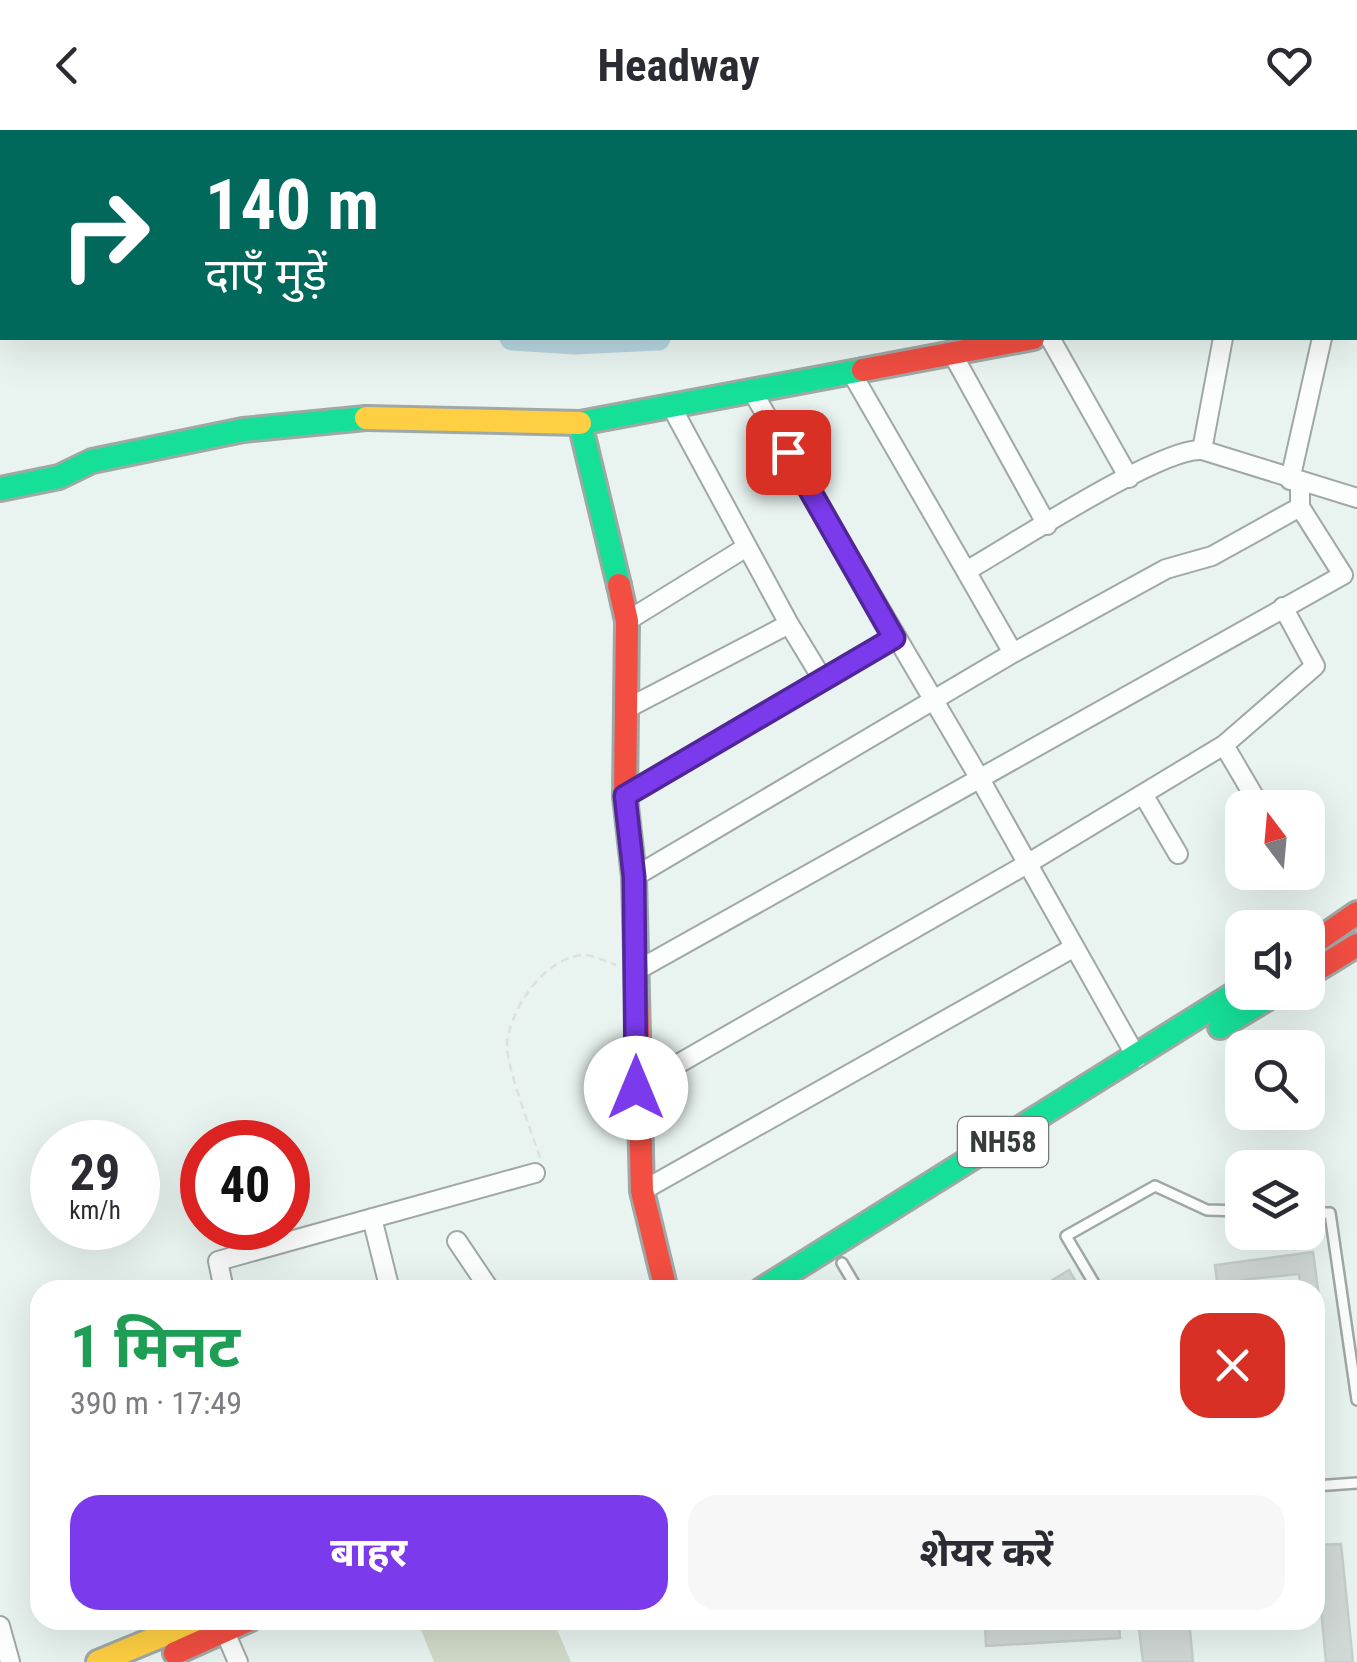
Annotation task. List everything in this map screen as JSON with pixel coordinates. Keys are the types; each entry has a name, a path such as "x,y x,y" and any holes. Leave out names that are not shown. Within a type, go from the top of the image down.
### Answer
{"main road":[{"path":"0,489 59,477 111,457 243,430 345,417 580,424 1021,340"},
{"path":"580,424 628,621 625,796 634,877 636,1088 642,1190 664,1280"},
{"path":"1325,936 1356,915"},
{"path":"1325,965 1357,945"},
{"name":"NH58","path":"1141,1065 1225,1002"},
{"name":"NH58","path":"783,1280 837,1255 1141,1065 1244,1010"},
{"name":"NH58","path":"809,1280 837,1255"},
{"path":"98,1662 176,1630"},
{"path":"153,1662 229,1630"}],"street":[{"path":"1051,340 1129,478"},
{"path":"1202,450 1223,340"},
{"path":"636,970 1343,575 1300,507 1295,482 1322,340"},
{"path":"952,353 1048,525"},
{"path":"851,372 1013,653"},
{"path":"752,391 980,779 1141,1065"},
{"path":"671,406 745,548 823,680"},
{"path":"966,572 1186,449 1202,450 1295,482 1357,498"},
{"path":"634,877 1013,653 1166,569 1212,556 1300,507"},
{"path":"628,621 745,548"},
{"path":"636,1088 1027,864 1224,745 1315,666 1283,607"},
{"path":"626,709 789,624"},
{"path":"625,796 894,638"},
{"path":"1224,745 1250,790"},
{"path":"1143,794 1178,854"},
{"path":"642,1190 1072,948"},
{"path":"222,1280 218,1261 535,1172"},
{"path":"372,1218 388,1280"},
{"path":"457,1241 483,1280"},
{"path":"0,1626 10,1662"},
{"path":"225,1632 238,1662"}],"lane":[{"path":"1092,1280 1066,1236 1155,1186 1207,1210 1225,1211"},
{"path":"1325,1213 1330,1213 1357,1400"},
{"path":"837,1255 852,1280"},
{"path":"1325,1485 1357,1483"}],"path":[{"path":"535,1172 541,1161 507,1046 516,1012 538,979 556,965 585,955 636,970"}],"green space":[{"path":"421,1630 557,1630 571,1662 434,1662"}],"building":[{"path":"1313,1252 1317,1280 1300,1280 1299,1274 1217,1280 1215,1265"},
{"path":"1069,1270 1075,1280 1052,1280"},
{"path":"1341,1544 1353,1662 1326,1662 1325,1545"},
{"path":"985,1630 1120,1630 1120,1638 986,1646"},
{"path":"1139,1630 1190,1630 1193,1662 1143,1662"}],"waterway":[{"path":"544,340 616,340"}],"traffic: fast":[{"path":"619,585 580,423 863,370"},
{"path":"0,489 59,477 92,461 243,430 366,418"},
{"path":"777,1280 1225,1000"},
{"path":"1220,1027 1248,1010"}],"traffic: slow":[{"path":"366,418 580,423"},
{"path":"98,1662 176,1630"}],"traffic: jam":[{"path":"863,370 1022,340"},
{"path":"619,585 627,621 625,797 634,877 642,1191 664,1280"},
{"path":"1325,935 1357,913"},
{"path":"1325,965 1357,945"},
{"path":"175,1653 227,1630"}],"route":[{"path":"636,1088 634,877 625,796 894,638 788,452"}]}
